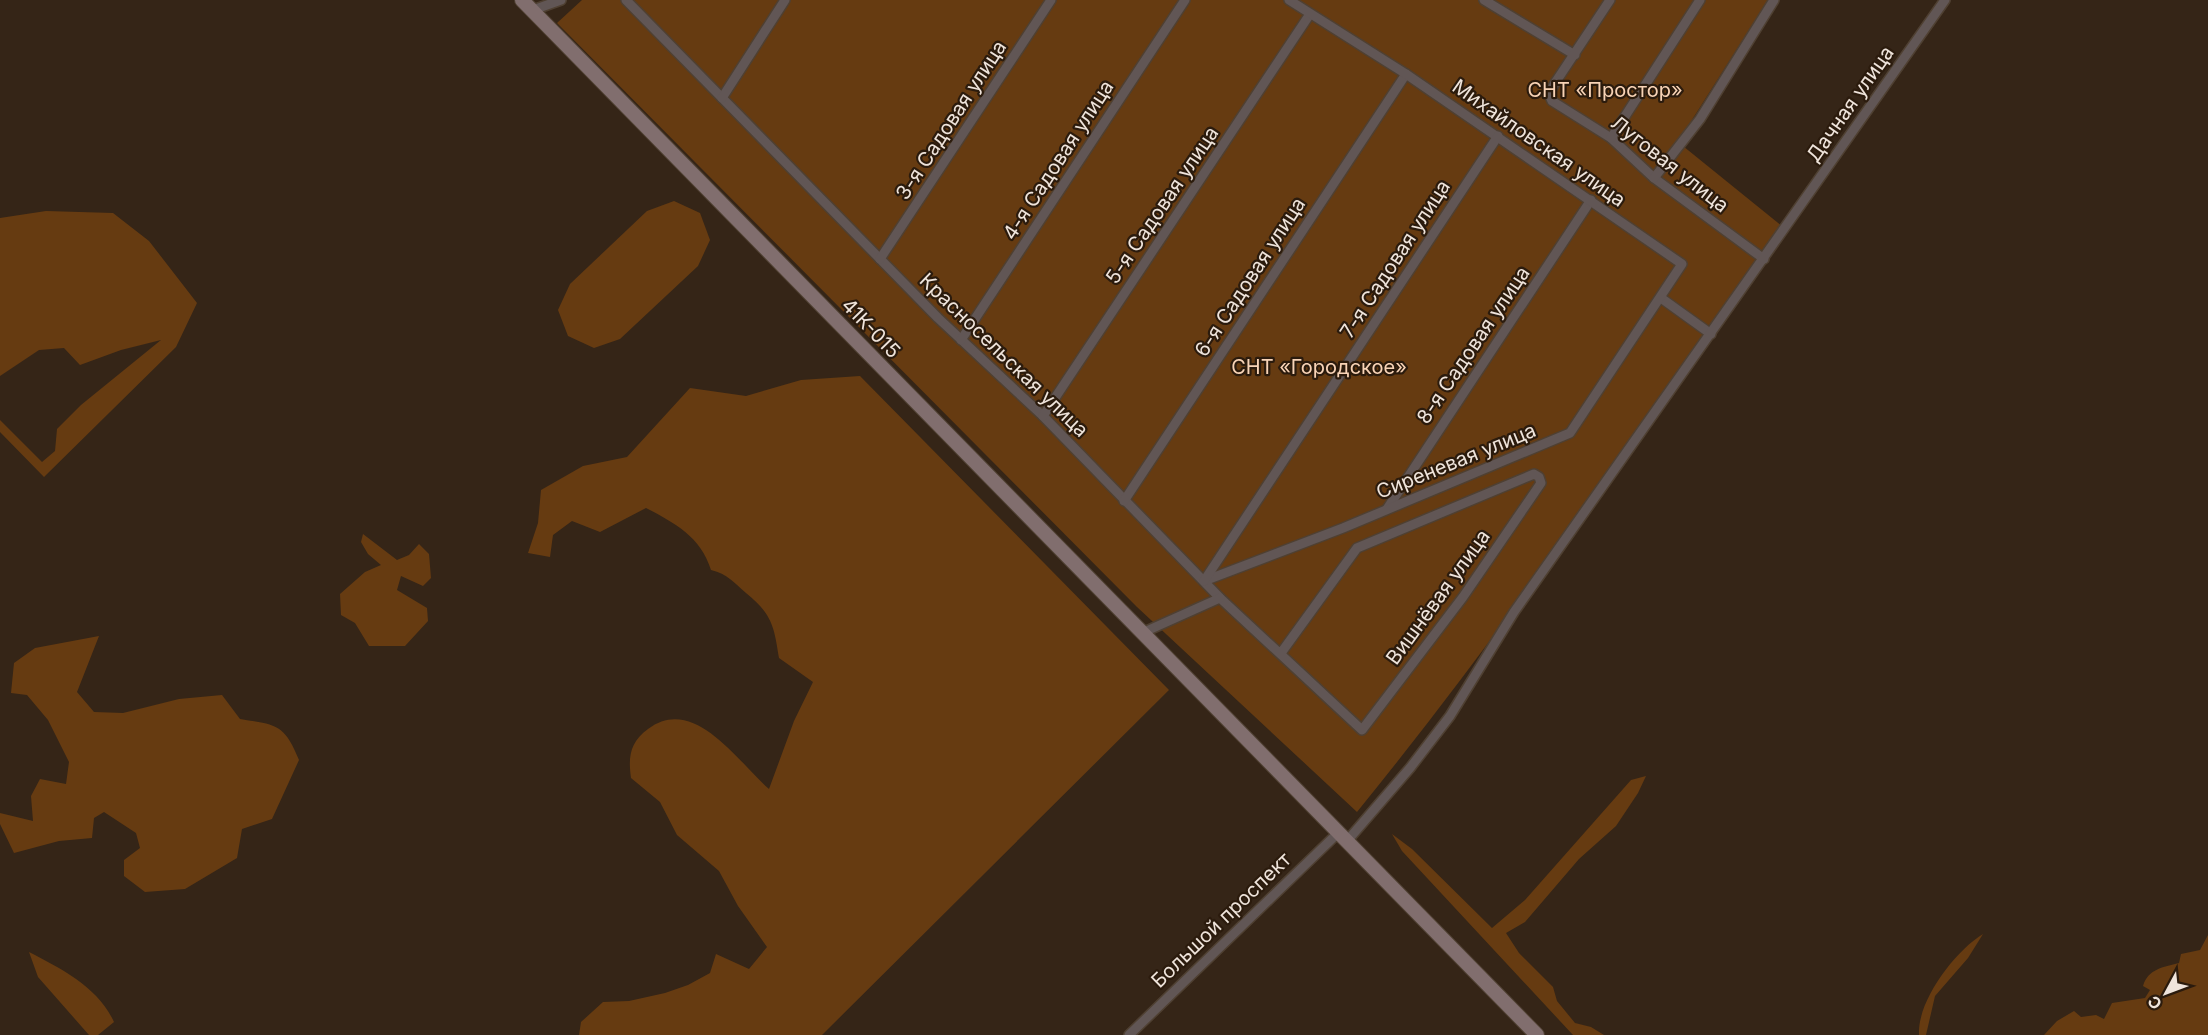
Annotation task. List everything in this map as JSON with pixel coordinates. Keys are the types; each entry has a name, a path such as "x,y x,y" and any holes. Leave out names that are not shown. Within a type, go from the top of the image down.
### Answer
{"main road":[{"name":"41К-015","path":"522,0 1537,1035"}],"street":[{"path":"533,10 543,4 561,0"},
{"name":"Красносельская улица","path":"626,0 961,340 1043,416 1220,598 1362,730"},
{"path":"722,98 785,0"},
{"name":"3-я Садовая улица","path":"880,259 1051,0"},
{"name":"4-я Садовая улица","path":"961,340 1185,0"},
{"name":"Михайловская улица","path":"1289,0 1406,74 1682,264 1661,298"},
{"path":"1484,0 1575,55 1610,0"},
{"path":"1611,138 1700,0"},
{"path":"1654,178 1700,119 1774,0"},
{"name":"Дачная улица","path":"1711,334 1945,0"},
{"name":"5-я Садовая улица","path":"1043,416 1310,14"},
{"name":"Луговая улица","path":"1575,55 1549,94 1551,101 1611,138 1654,178 1764,259"},
{"name":"6-я Садовая улица","path":"1124,501 1406,74"},
{"name":"7-я Садовая улица","path":"1204,581 1498,136"},
{"name":"8-я Садовая улица","path":"1386,509 1591,200"},
{"path":"1661,298 1711,334"},
{"name":"Сиреневая улица","path":"1204,581 1570,433 1661,298"},
{"name":"Большой проспект","path":"1129,1035 1343,836 1410,768 1450,716 1514,612 1711,334"},
{"name":"Вишнёвая улица","path":"1281,653 1357,548 1534,474 1539,477 1541,483 1462,597 1362,730"},
{"path":"1142,633 1220,598"}],"green space":[{"name":"СНТ «Городское»","path":"582,0 1768,0 1678,142 1783,227 1628,450 1522,597 1357,812 1137,607 557,23"},
{"path":"674,201 700,213 710,240 698,266 620,339 594,348 568,336 558,310 570,284 647,211"},
{"path":"46,211 113,213 149,241 197,303 176,347 44,477 0,432 0,420 42,462 55,451 57,429 81,405 161,340 121,350 80,365 64,348 39,350 0,376 0,218"},
{"path":"860,376 1169,690 822,1035 579,1035 581,1022 603,1002 629,1001 688,985 710,973 716,954 749,969 767,947 738,906 719,871 677,835 660,802 631,778 630,757 637,739 648,729 665,720 682,720 698,725 729,749 769,789 794,721 813,682 779,658 770,621 755,601 730,579 711,570 701,548 686,532 646,508 600,532 572,521 553,535 550,557 528,553 538,523 541,490 583,466 627,457 690,388 746,396 801,380"},
{"path":"363,534 397,560 409,555 419,544 429,554 431,578 423,586 401,576 397,590 427,608 428,621 405,646 369,646 355,623 341,615 340,594 365,572 381,565 368,554 361,542"},
{"path":"99,636 77,692 94,712 123,713 179,699 222,695 240,719 271,725 283,732 299,760 272,819 242,829 237,858 185,889 145,892 124,876 124,860 140,848 136,833 104,812 94,818 92,838 59,841 14,853 0,824 0,813 33,821 31,796 40,779 66,784 69,762 48,720 27,695 11,693 14,663 35,648"},
{"path":"1646,776 1638,793 1616,826 1579,859 1525,922 1506,933 1519,953 1553,987 1557,1001 1575,1023 1591,1027 1604,1035 1573,1035 1402,851 1392,834 1412,849 1492,928 1525,900 1631,780"},
{"path":"1983,934 1968,958 1935,996 1926,1035 1919,1035 1924,1007 1940,978 1961,952"},
{"path":"2208,935 2208,1035 2044,1035 2057,1021 2074,1011 2081,1017 2096,1015 2104,1019 2112,1003 2145,998 2150,990 2143,986 2152,972 2179,963 2181,954 2200,950"},
{"path":"29,952 66,972 89,989 99,999 114,1022 98,1035 89,1035 38,977"}],"park label":[{"name":"СНТ «Простор»","path":"1605,90"}]}
